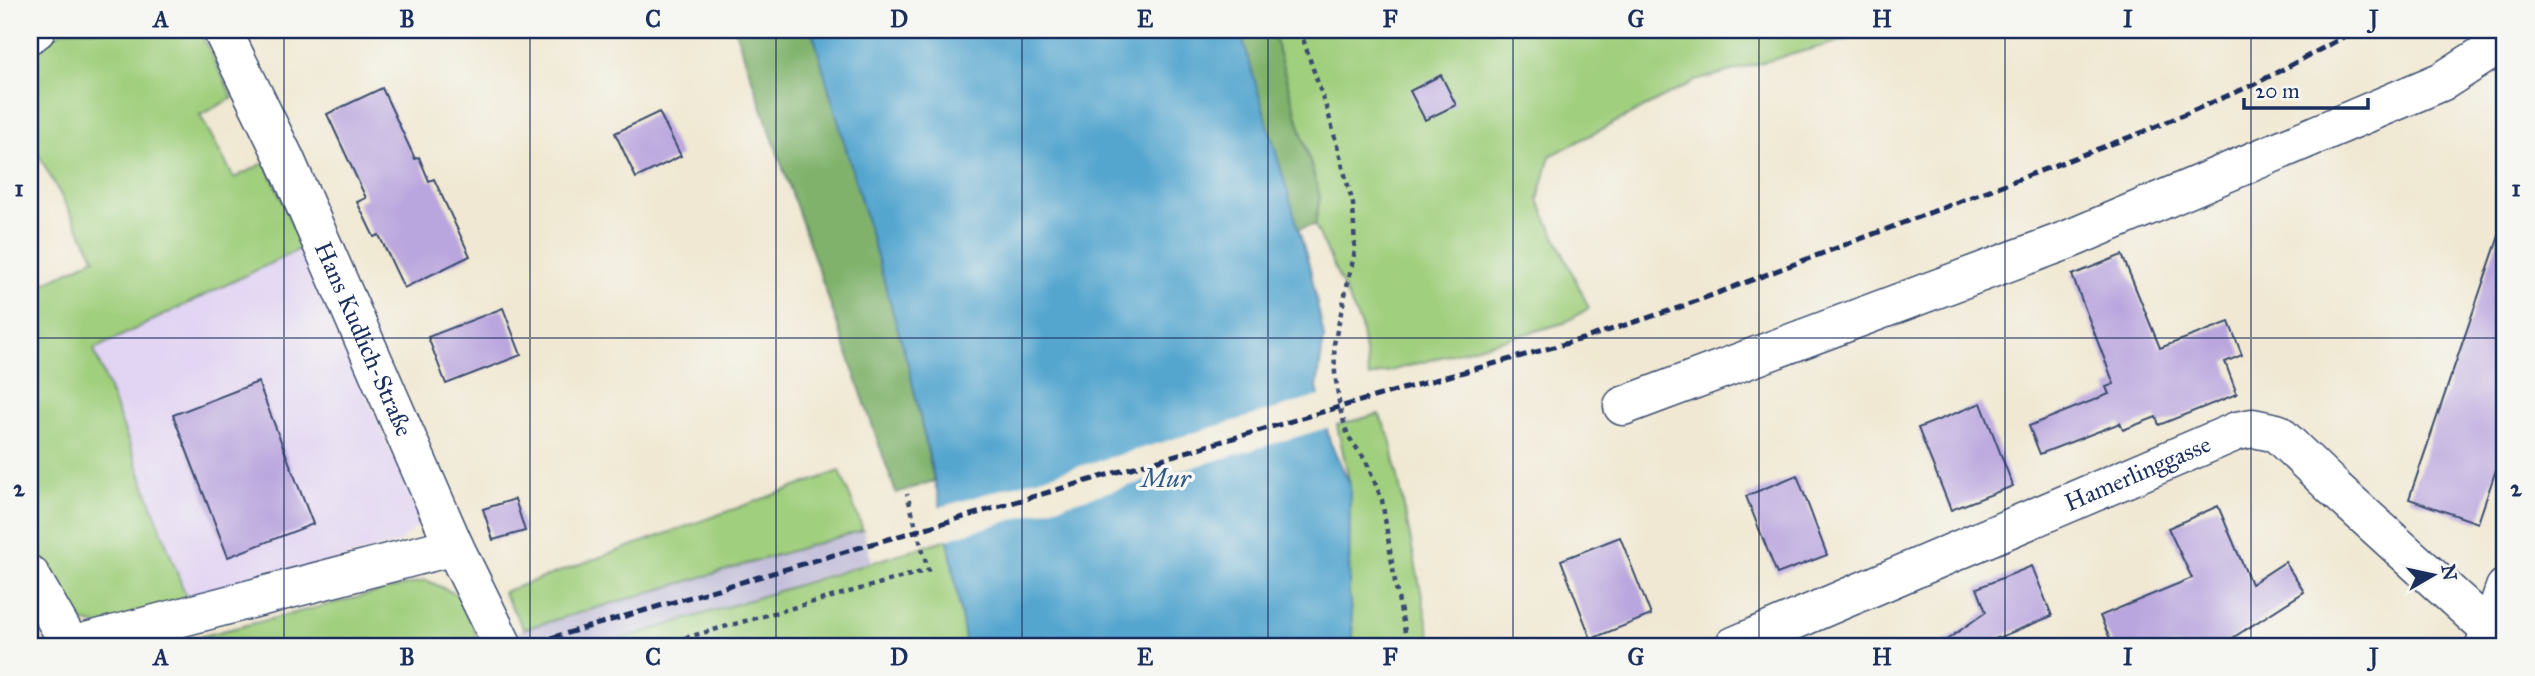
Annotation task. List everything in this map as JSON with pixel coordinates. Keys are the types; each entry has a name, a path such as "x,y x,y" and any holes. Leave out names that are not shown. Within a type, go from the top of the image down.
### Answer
{"street":[{"path":"30,34 36,30"},
{"name":"Hans Kudlich-Straße","path":"222,30 285,159 454,546 503,646"},
{"path":"1623,406 2070,239 2443,81 2505,41"},
{"name":"Hamerlinggasse","path":"1734,646 2224,436 2253,428 2277,433 2488,638"},
{"path":"30,575 71,646 454,546"},
{"path":"2488,638 2505,588"}],"path":[{"path":"1300,30 1329,116 1353,204 1355,251 1334,344 1340,409 1348,436 1366,461 1382,500 1408,646"},
{"path":"656,646 928,569 907,494"}],"shaded area":[{"path":"302,248 422,522 398,543 188,602 94,349"},
{"path":"863,530 871,561 599,646 423,646 478,641 481,644"}],"green space":[{"path":"64,30 199,30 233,98 200,115 234,178 266,162 302,248 94,349 188,602 102,626 63,617 30,549 30,291 95,258 30,139 30,51"},
{"path":"735,30 812,30 909,368 934,481 896,493"},
{"path":"1240,30 1272,30 1320,197 1315,225 1297,229"},
{"path":"1272,30 1881,30 1695,81 1550,156 1538,200 1589,308 1564,323 1369,377 1361,326 1315,225 1320,197"},
{"path":"1379,414 1390,438 1432,646 1354,646 1349,593 1350,484 1337,425"},
{"path":"840,471 863,530 524,629 503,592"},
{"path":"948,539 966,642 949,646 599,646"},
{"path":"426,580 464,598 478,641 423,646 163,646"}],"water":[{"name":"Mur","path":"812,30 1240,30 1310,268 1324,337 1317,387 1330,442 1350,484 1349,593 1354,646 966,646 948,539 909,368"}],"pier":[{"path":"1323,395 1330,427 944,540 937,508"}],"building":[{"path":"1441,75 1456,105 1425,120 1410,91"},
{"path":"382,88 415,159 419,157 429,181 434,179 470,256 404,288 379,235 374,237 357,202 366,198 327,114"},
{"path":"659,112 681,156 636,178 615,133"},
{"path":"2500,233 2505,234 2505,443 2478,523 2409,499"},
{"path":"2122,255 2160,348 2229,322 2242,355 2225,362 2237,394 2159,425 2156,417 2123,430 2120,423 2040,454 2029,426 2109,394 2106,387 2114,384 2072,275"},
{"path":"503,308 521,355 446,384 428,337"},
{"path":"258,382 313,524 228,557 173,415"},
{"path":"1981,403 2013,486 1951,510 1918,428"},
{"path":"1797,475 1827,555 1777,574 1746,496"},
{"path":"515,499 525,531 493,540 483,509"},
{"path":"2218,506 2251,584 2285,562 2304,592 2220,646 2113,646 2100,616 2192,578 2168,528"},
{"path":"1620,537 1651,615 1591,639 1561,560"},
{"path":"2032,566 2052,616 1978,646 1938,646 1986,612 1977,588"}],"railway":[{"path":"523,646 1377,396 1579,340 1678,308 2143,132 2255,84 2357,30"}]}
